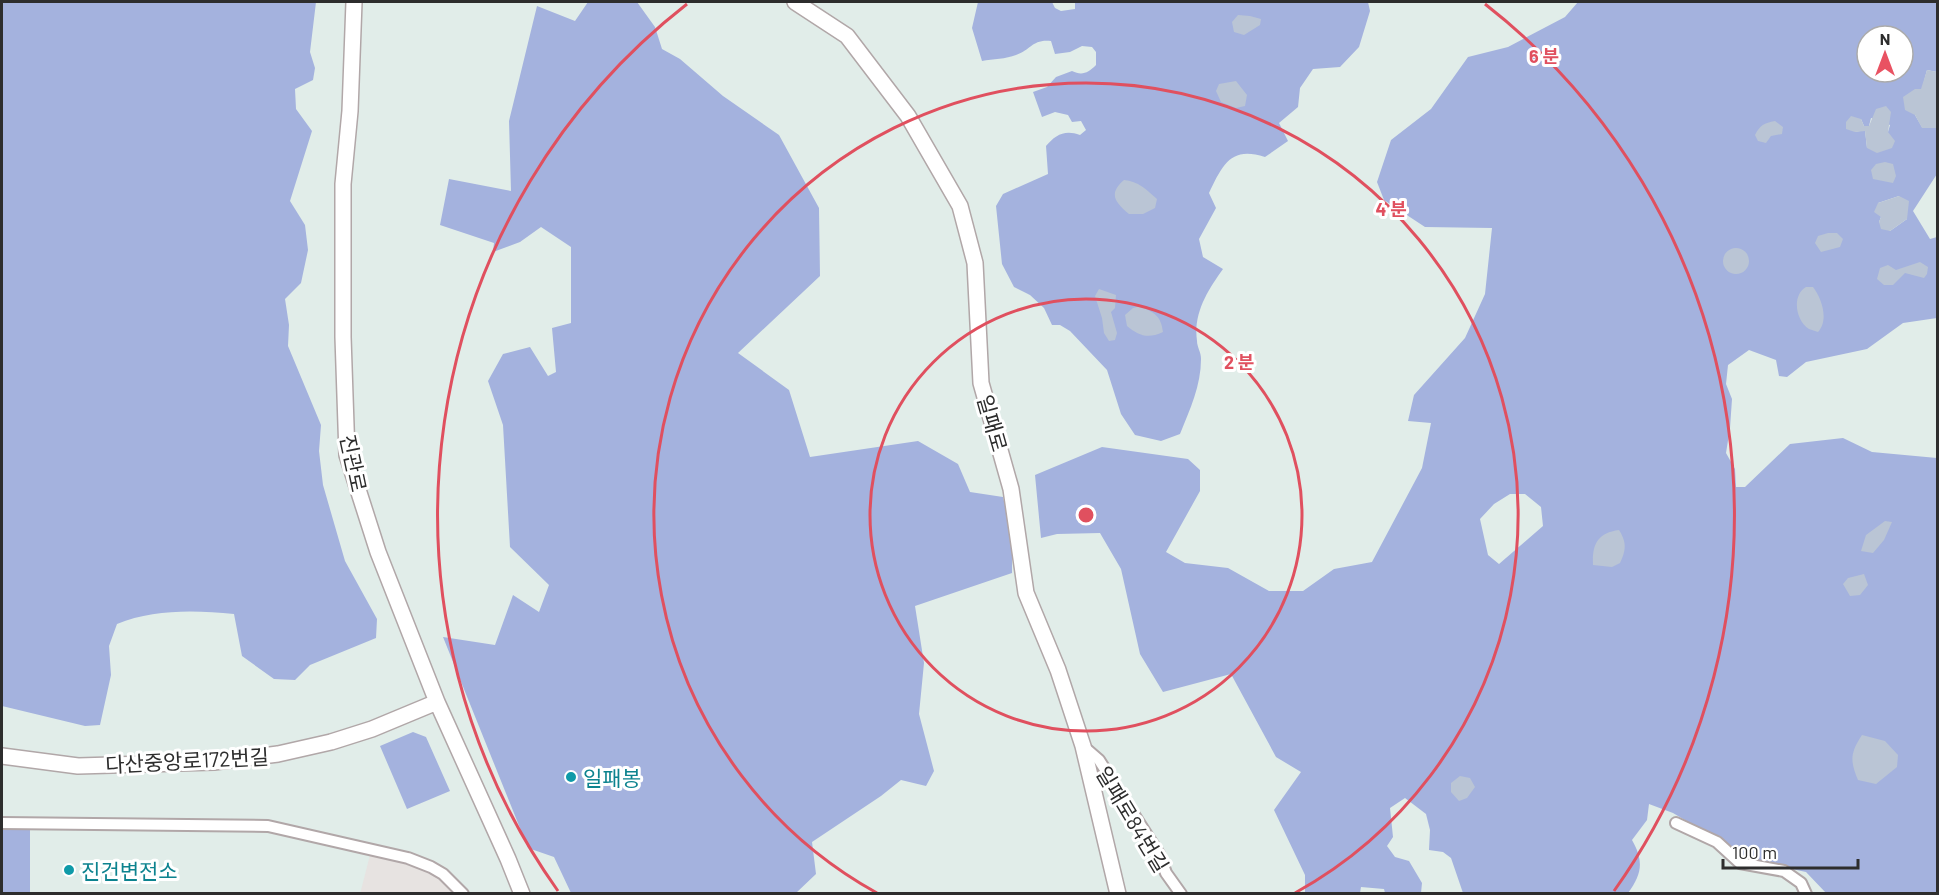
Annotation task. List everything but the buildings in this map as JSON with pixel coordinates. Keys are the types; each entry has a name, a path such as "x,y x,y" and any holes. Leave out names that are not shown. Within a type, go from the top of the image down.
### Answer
{"street":[{"name":"진관로","path":"354,2 350,111 343,184 344,358 348,455 378,552 437,702 522,894"},
{"name":"일패로","path":"795,2 847,36 908,116 960,206 975,263 981,383 1011,489 1026,593 1058,670 1083,746 1119,894"},
{"name":"다산중앙로172번길","path":"2,756 78,766 214,762 278,754 351,735 437,702"},
{"name":"일패로84번길","path":"1083,746 1099,760 1159,854 1166,873 1180,894"},
{"path":"2,823 268,826 408,858 443,874 463,894"},
{"path":"1676,823 1718,842 1740,863 1784,871 1801,883 1806,894"}],"shaded area":[{"path":"2,2 316,2 310,52 315,68 313,80 295,89 296,109 312,131 290,201 305,225 308,250 301,283 285,299 289,325 288,346 321,425 319,451 323,485 345,561 377,619 376,638 310,665 295,680 274,679 242,656 234,614 189,611 160,613 117,624 109,646 111,675 100,725 85,726 2,706"},
{"path":"588,2 637,2 655,27 662,49 680,59 723,96 779,135 819,208 820,276 738,353 789,390 810,457 918,441 958,464 970,492 1003,497 1012,533 1012,573 915,606 924,663 919,714 934,771 926,786 901,780 812,842 816,874 796,893 571,893 554,857 528,848 443,637 495,645 513,595 539,612 549,585 510,547 503,425 488,381 503,354 530,347 548,376 556,372 552,328 571,323 571,247 541,227 520,242 493,252 494,243 440,225 449,179 511,191 509,121 537,6 575,21"},
{"path":"978,2 1052,2 1055,8 1061,11 1075,9 1075,2 1368,2 1370,11 1359,47 1340,67 1313,69 1300,88 1298,107 1279,123 1288,141 1265,157 1253,154 1236,156 1224,166 1209,193 1216,208 1199,239 1203,257 1223,269 1203,302 1197,321 1197,343 1201,369 1194,397 1180,434 1161,441 1135,435 1121,414 1107,370 1070,331 1060,325 1052,325 1044,308 1030,295 1014,287 1002,264 996,206 1003,194 1048,174 1046,146 1053,139 1065,133 1080,135 1086,130 1081,121 1072,122 1068,115 1055,112 1042,117 1033,92 1047,87 1056,77 1072,71 1085,73 1090,70 1096,65 1096,52 1092,47 1082,46 1070,52 1055,54 1051,41 1045,41 1036,43 1012,56 982,61 972,28"},
{"path":"1578,2 1937,2 1937,72 1927,70 1915,115 1922,127 1937,127 1937,174 1913,211 1930,239 1937,237 1937,318 1903,323 1867,349 1806,362 1787,377 1779,376 1776,360 1749,350 1728,365 1726,384 1732,399 1726,453 1735,469 1736,487 1745,487 1790,444 1843,438 1872,452 1937,458 1937,893 1826,893 1806,872 1754,861 1673,813 1649,804 1647,820 1632,840 1640,867 1636,880 1628,893 1463,893 1451,858 1443,852 1429,850 1430,830 1426,814 1405,798 1390,808 1393,837 1387,846 1395,857 1409,861 1422,883 1421,893 1385,893 1384,889 1361,887 1360,893 1305,893 1305,875 1274,810 1301,772 1276,757 1231,674 1163,692 1140,654 1121,569 1100,533 1057,534 1041,538 1035,475 1102,447 1188,459 1200,470 1200,491 1166,552 1185,563 1228,568 1269,591 1303,591 1334,569 1372,562 1422,468 1431,423 1408,421 1414,395 1465,338 1485,294 1492,228 1425,227 1384,200 1377,182 1391,140 1431,109 1468,57 1508,47 1565,17","holes":["1871,118 1890,125 1888,132 1867,148 1865,130 1855,132 1861,119 1864,126 1869,126","1899,196 1907,219 1890,231 1879,222 1881,217 1878,203","1510,494 1525,494 1541,507 1543,526 1499,564 1488,555 1480,519 1494,504"]},
{"path":"1238,15 1261,19 1260,25 1244,35 1234,32 1232,22"},
{"path":"1927,70 1937,72 1937,128 1922,128 1915,115 1905,110 1903,97 1915,89 1921,89"},
{"path":"1236,81 1247,95 1245,106 1236,108 1221,102 1216,91 1219,84"},
{"path":"1886,106 1891,112 1888,132 1895,141 1892,148 1877,153 1867,148 1865,131 1855,132 1846,129 1846,122 1851,116 1861,119 1864,126 1869,126 1876,109"},
{"path":"1775,121 1783,127 1782,134 1771,136 1766,143 1758,141 1755,135 1759,129"},
{"path":"1885,162 1893,164 1896,176 1893,183 1873,179 1871,170 1876,164"},
{"path":"1124,180 1146,189 1157,199 1155,208 1143,214 1129,214 1124,210 1117,202 1115,194"},
{"path":"1899,196 1909,201 1907,219 1890,231 1881,229 1879,222 1881,217 1874,212 1878,203"},
{"path":"1837,233 1843,239 1840,247 1821,252 1815,243 1818,236"},
{"path":"1736,248 1745,252 1749,261 1745,270 1736,274 1727,270 1723,261 1727,252"},
{"path":"1920,262 1928,267 1924,278 1905,273 1893,285 1884,285 1877,279 1880,268 1888,265 1896,270"},
{"path":"1806,287 1813,287 1823,310 1823,322 1818,332 1804,325 1798,314 1797,301"},
{"path":"1099,289 1116,295 1115,308 1111,312 1117,333 1115,340 1109,341 1104,333 1095,296"},
{"path":"1140,306 1156,316 1161,322 1163,332 1144,335 1127,326 1125,315 1133,308"},
{"path":"1885,521 1892,522 1884,540 1873,553 1861,551 1866,535"},
{"path":"1619,530 1625,546 1620,563 1612,567 1593,565 1597,541 1606,534"},
{"path":"1864,574 1868,585 1860,595 1850,596 1843,584 1848,578"},
{"path":"413,732 426,737 450,791 407,809 380,746"},
{"path":"1862,735 1885,741 1898,755 1897,767 1876,784 1858,780 1854,767 1853,752"},
{"path":"1460,776 1470,778 1475,787 1467,798 1459,801 1451,792 1451,783"},
{"path":"2,830 30,830 30,893 2,893"},
{"path":"370,855 406,863 428,871 440,878 457,894 360,894"}],"place":[{"name":"일패봉","path":"571,777"},
{"name":"진건변전소","path":"69,870"}]}
